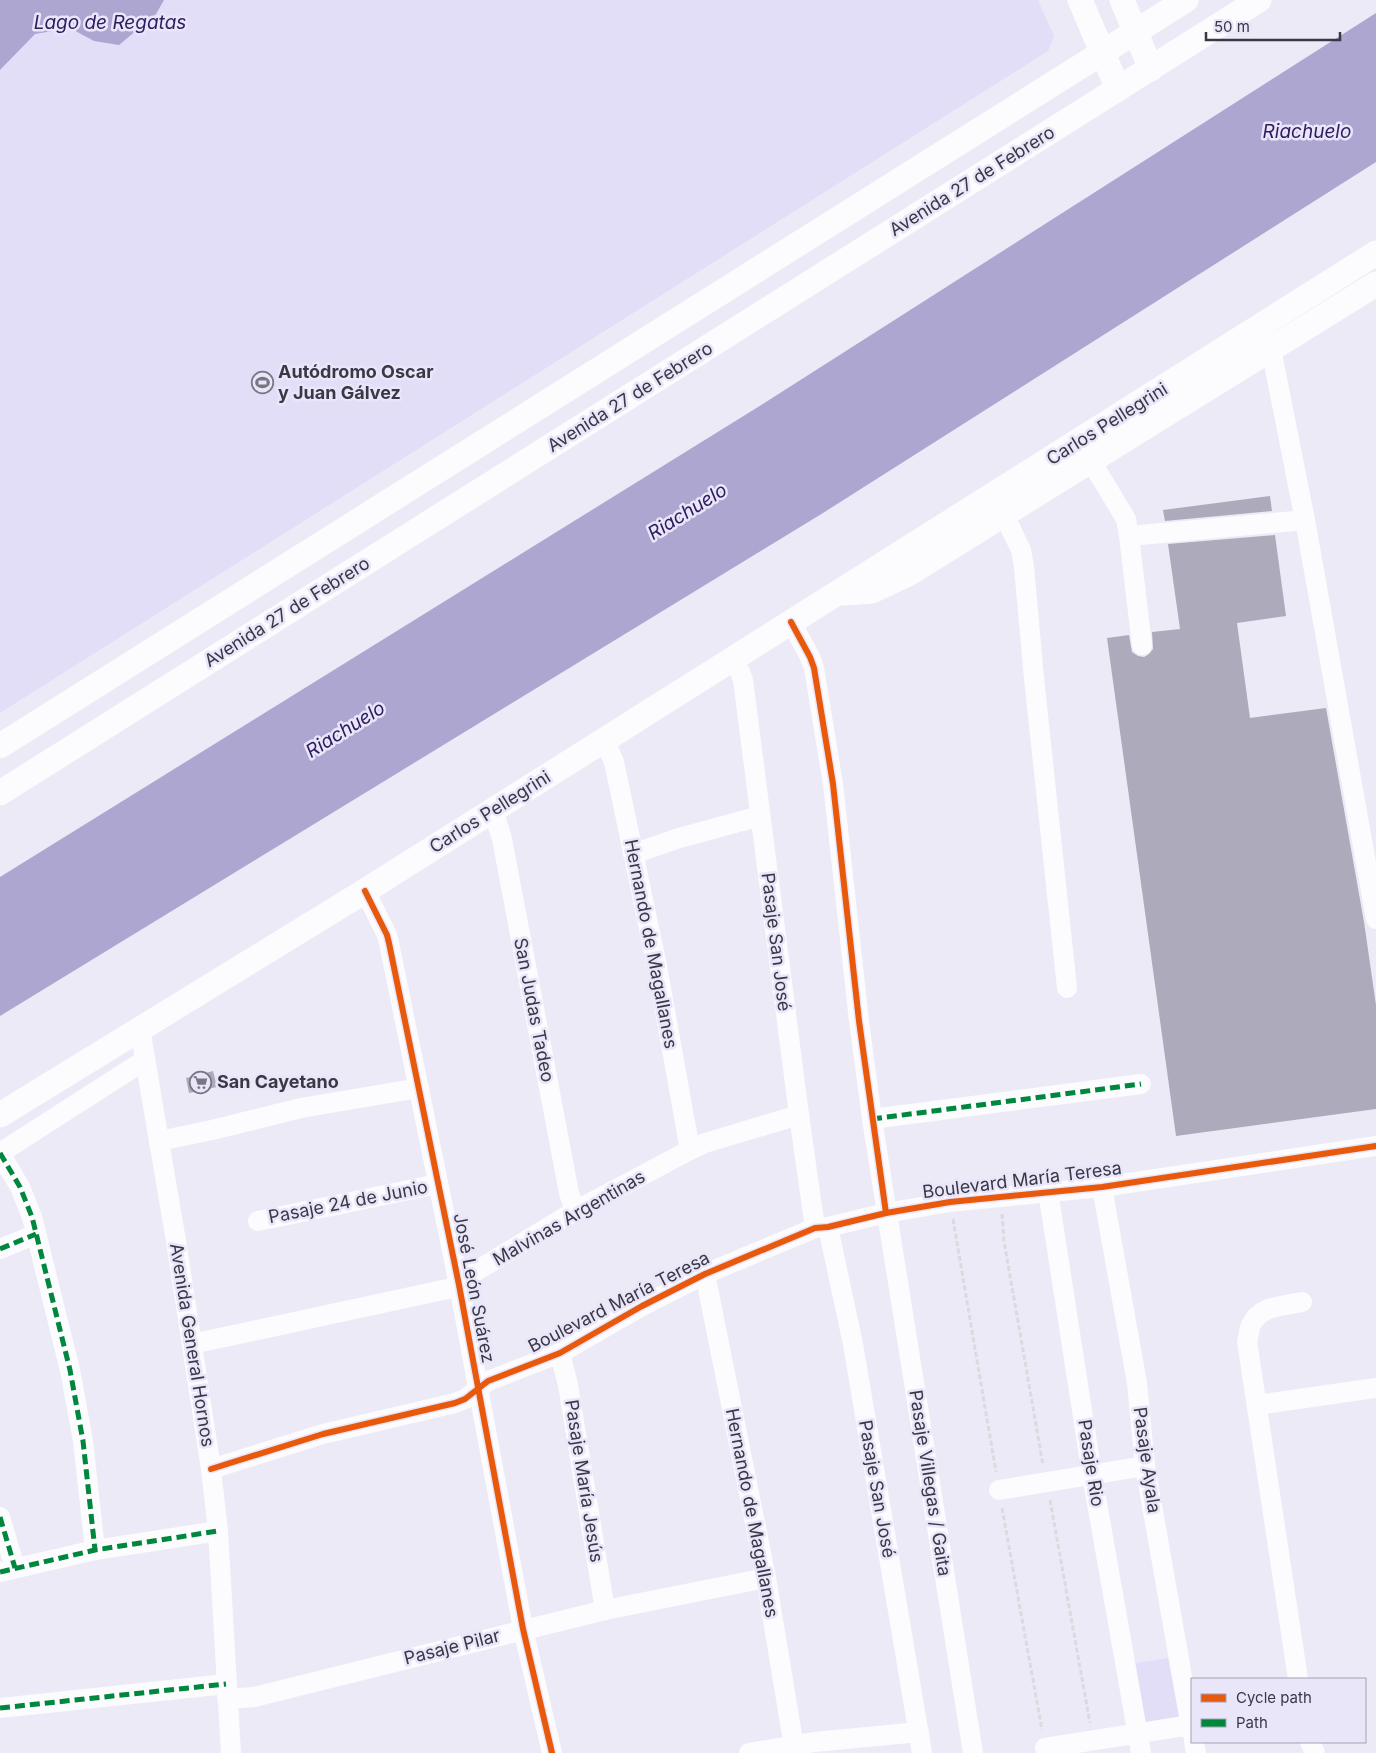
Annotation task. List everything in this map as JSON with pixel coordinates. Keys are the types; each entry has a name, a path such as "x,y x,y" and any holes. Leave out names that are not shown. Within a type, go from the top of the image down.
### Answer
{"main road":[{"path":"1080,0 1118,89"},
{"path":"1122,0 1151,69"},
{"path":"0,746 1186,0"},
{"name":"Avenida 27 de Febrero","path":"0,793 1259,0"},
{"name":"Carlos Pellegrini","path":"838,593 862,593 884,586 908,574 1004,515 1085,452 1258,328 1376,253"},
{"name":"Carlos Pellegrini","path":"0,1116 365,891 838,593 1085,452 1271,349 1376,284"}],"street":[{"path":"1258,328 1271,349 1305,520 1376,919"},
{"path":"1085,452 1126,519 1142,645"},
{"path":"1004,515 1021,550 1024,568 1068,988"},
{"path":"1129,536 1305,520"},
{"name":"Pasaje Villegas / Gaita","path":"791,622 814,668 830,765 872,1119 973,1753"},
{"name":"Pasaje San José","path":"732,659 743,680 799,1115 822,1227 852,1344 922,1753"},
{"name":"Hernando de Magallanes","path":"604,740 614,762 657,966 690,1150"},
{"name":"San Judas Tadeo","path":"493,810 502,840 569,1193 575,1210"},
{"path":"633,854 676,839 760,816"},
{"name":"José León Suárez","path":"365,891 387,935 459,1285 523,1629 552,1753"},
{"name":"Avenida General Hornos","path":"140,1029 211,1469 218,1531 231,1753"},
{"path":"96,1550 80,1415 32,1217 20,1187 0,1153 145,1060"},
{"path":"872,1119 1141,1084"},
{"path":"159,1141 301,1108 419,1088"},
{"name":"Malvinas Argentinas","path":"192,1344 444,1291 459,1285 473,1273 575,1210 690,1150 705,1143 799,1115"},
{"name":"Boulevard María Teresa","path":"211,1469 323,1434 466,1399 478,1387 488,1381 560,1353 642,1306 705,1274 822,1227 950,1202 1102,1187 1376,1146"},
{"name":"Pasaje 24 de Junio","path":"258,1220 438,1184"},
{"name":"Pasaje Ayala","path":"1102,1187 1137,1383 1145,1466 1191,1727"},
{"name":"Pasaje Rio","path":"1048,1191 1092,1475 1139,1743"},
{"path":"0,1249 36,1234"},
{"name":"Hernando de Magallanes","path":"705,1274 766,1578 794,1749"},
{"path":"1298,1678 1247,1341 1252,1324 1259,1314 1268,1308 1302,1302"},
{"name":"Pasaje María Jesús","path":"560,1353 568,1385 605,1610"},
{"path":"1257,1406 1376,1388"},
{"path":"999,1490 1145,1466"},
{"path":"0,1516 8,1570 96,1550 218,1531"},
{"name":"Pasaje Pilar","path":"0,1708 227,1692 254,1697 523,1629 605,1610 766,1578"},
{"path":"749,1753 794,1749 918,1732"},
{"path":"1046,1748 1139,1743 1191,1733"}],"shaded area":[{"name":"Autódromo Oscar y Juan Gálvez","path":"0,0 1038,0 1054,36 1048,51 0,713"},
{"path":"1168,1658 1180,1718 1141,1725 1130,1664"}],"water":[{"name":"Lago de Regatas","path":"0,0 164,0 156,14 119,45 94,41 70,28 35,34 0,70"},
{"name":"Riachuelo","path":"1376,13 1376,162 823,513 0,1016 0,877 758,407"}],"building":[{"path":"1270,496 1272,511 1165,521 1163,510"},
{"path":"1275,535 1286,616 1237,623 1250,718 1326,708 1364,922 1376,1005 1376,1109 1176,1136 1107,638 1129,635 1132,652 1144,657 1153,649 1152,632 1180,629 1168,544"},
{"name":"San Cayetano","path":"213,1071 217,1087 189,1093 186,1078"}],"marked path":[{"path":"872,1119 1141,1084"},
{"path":"0,1153 20,1187 32,1217 70,1370 83,1441 95,1550"},
{"path":"0,1249 36,1234"},
{"path":"0,1517 15,1568"},
{"path":"0,1572 95,1550 218,1531"},
{"path":"0,1708 226,1684"}],"cycle path":[{"path":"791,622 814,668 833,784 859,1021 886,1213"},
{"path":"365,891 387,935 389,943 459,1285 523,1629 552,1753"},
{"path":"211,1469 323,1434 455,1403 465,1399 488,1381 560,1353 642,1306 705,1274 815,1228 950,1202 1102,1187 1376,1146"}],"place":[{"name":"Autódromo Oscar y Juan Gálvez","path":"262,382"},
{"name":"San Cayetano","path":"201,1082"}]}
